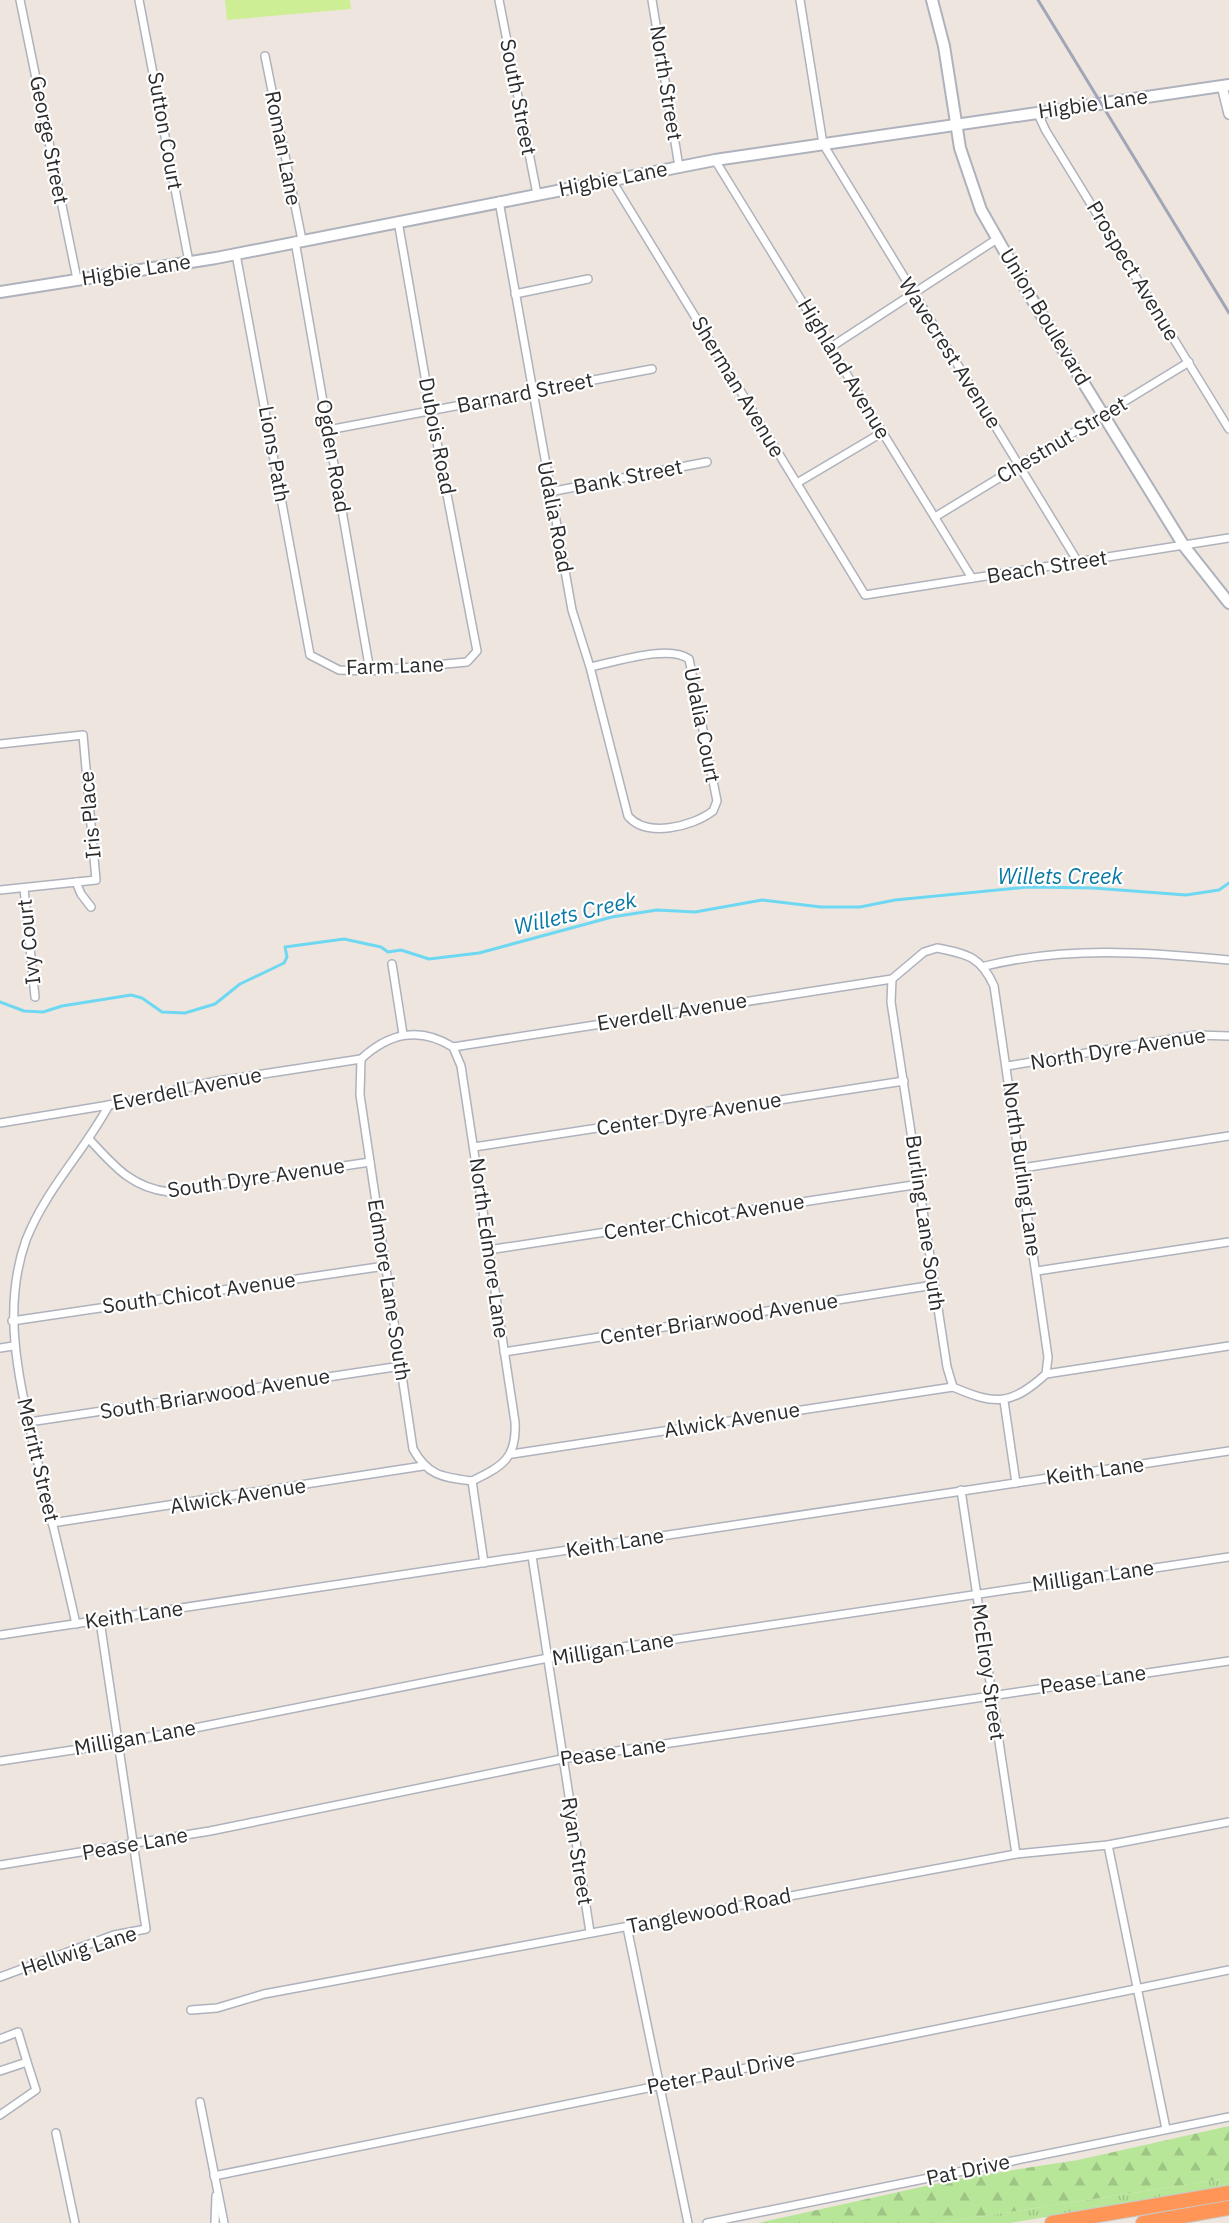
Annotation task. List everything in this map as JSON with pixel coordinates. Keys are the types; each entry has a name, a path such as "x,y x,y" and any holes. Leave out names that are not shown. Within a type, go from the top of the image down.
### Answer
{"highway":[{"path":"1052,2223 1229,2193"},
{"path":"1143,2223 1229,2208"}],"main road":[{"name":"Union Boulevard","path":"932,0 944,46 956,124 969,182 997,239 1184,546 1229,603"},
{"name":"Higbie Lane","path":"0,292 236,254 679,166 1226,85"}],"street":[{"name":"George Street","path":"20,0 77,279"},
{"name":"Sutton Court","path":"139,0 189,262"},
{"name":"South Street","path":"499,0 537,194"},
{"name":"North Street","path":"652,0 679,166"},
{"path":"800,0 823,144"},
{"name":"Roman Lane","path":"265,56 299,241"},
{"path":"1226,85 1229,114"},
{"name":"Prospect Avenue","path":"1037,112 1046,131 1229,429"},
{"name":"Wavecrest Avenue","path":"823,144 1078,562"},
{"name":"Highland Avenue","path":"715,160 972,578"},
{"name":"Sherman Avenue","path":"611,179 865,595"},
{"name":"Udalia Road","path":"499,201 549,492 572,610 590,667 628,816 636,825"},
{"name":"Dubois Road","path":"398,221 431,411 477,651"},
{"path":"831,347 912,292 997,239"},
{"name":"Ogden Road","path":"299,241 328,430 370,671"},
{"name":"Lions Path","path":"236,254 310,655"},
{"path":"515,294 588,279"},
{"name":"Chestnut Street","path":"935,517 1189,362"},
{"name":"Barnard Street","path":"328,430 652,369"},
{"path":"797,483 883,432"},
{"name":"Bank Street","path":"549,492 707,462"},
{"name":"Beach Street","path":"865,595 1229,538"},
{"name":"Farm Lane","path":"310,655 339,670 370,671 466,662 477,651"},
{"name":"Udalia Court","path":"590,667 680,652 689,658 694,672 717,801 713,811 696,821 651,829 636,825"},
{"name":"Iris Place","path":"0,744 83,735 96,880 76,882 81,894 92,907"},
{"path":"0,890 76,882"},
{"name":"Ivy Court","path":"24,888 35,998"},
{"path":"892,979 924,952 938,948 955,951 985,966 1076,951 1139,951 1229,960"},
{"path":"392,964 403,1034 422,1034 453,1047"},
{"name":"North Burling Lane","path":"985,966 994,986 1007,1066 1037,1270 1048,1357 1046,1374"},
{"name":"Everdell Avenue","path":"453,1047 892,979"},
{"name":"Burling Lane South","path":"892,979 891,1002 947,1367 953,1387"},
{"name":"Everdell Avenue","path":"0,1123 109,1105 217,1081 361,1059 376,1046 403,1034"},
{"name":"North Dyre Avenue","path":"1007,1066 1196,1035 1229,1036"},
{"name":"North Edmore Lane","path":"453,1047 461,1066 515,1422 516,1439 512,1454"},
{"name":"Edmore Lane South","path":"361,1059 360,1095 385,1266 413,1449 423,1466"},
{"name":"Center Dyre Avenue","path":"474,1147 904,1081"},
{"name":"Merritt Street","path":"76,1623 29,1422 13,1346 12,1321 18,1268 34,1220 49,1191 90,1140 109,1105"},
{"path":"1022,1168 1229,1136"},
{"name":"South Dyre Avenue","path":"90,1140 128,1178 148,1190 169,1192 370,1162"},
{"name":"Center Chicot Avenue","path":"488,1250 920,1184"},
{"path":"1037,1270 1229,1242"},
{"name":"South Chicot Avenue","path":"12,1321 385,1266"},
{"name":"Center Briarwood Avenue","path":"504,1352 934,1285"},
{"path":"0,1348 13,1346"},
{"path":"953,1387 986,1400 1004,1401 1028,1391 1046,1374 1229,1346"},
{"name":"South Briarwood Avenue","path":"29,1422 401,1366"},
{"name":"Alwick Avenue","path":"512,1454 953,1387"},
{"path":"1004,1401 1016,1483"},
{"name":"Keith Lane","path":"0,1635 1229,1451"},
{"path":"423,1466 447,1477 472,1480 491,1472 512,1454"},
{"name":"Alwick Avenue","path":"52,1524 423,1466"},
{"path":"472,1480 484,1563"},
{"name":"McElroy Street","path":"961,1490 1016,1854"},
{"name":"Ryan Street","path":"532,1556 590,1932"},
{"name":"Milligan Lane","path":"0,1761 119,1743 548,1658 1229,1557"},
{"path":"100,1621 134,1845"},
{"name":"Pease Lane","path":"0,1865 134,1845 562,1759 1229,1661"},
{"name":"Tanglewood Road","path":"191,2010 217,2008 264,1994 1016,1854 1108,1845 1229,1822"},
{"name":"Hellwig Lane","path":"0,1977 114,1935 146,1929 134,1845"},
{"path":"1108,1845 1166,2129"},
{"path":"627,1927 688,2223"},
{"name":"Peter Paul Drive","path":"214,2176 1229,1970"},
{"path":"0,2039 18,2032 36,2090 0,2115"},
{"path":"0,2071 27,2062"},
{"path":"200,2102 224,2223"},
{"name":"Pat Drive","path":"707,2223 1229,2117"},
{"path":"56,2133 75,2223"},
{"path":"215,2223 216,2188"}],"green space":[{"path":"225,0 350,0 351,9 227,20"},
{"path":"1229,2126 1229,2178 938,2223 758,2223 967,2177 1078,2160"},
{"path":"1229,2178 1229,2187 1010,2223 938,2223"}],"waterway":[{"name":"Willets Creek","path":"0,1002 24,1011 43,1012 62,1006 131,995 142,998 162,1012 185,1013 215,1004 240,984 284,963 287,957 285,947 344,939 381,947 388,952 401,950 429,959 479,953 612,917 657,910 695,912 762,900 821,907 860,907 895,900 1029,887 1093,888 1186,895 1219,890 1229,883"}],"railway":[{"path":"1038,0 1229,313"}]}
